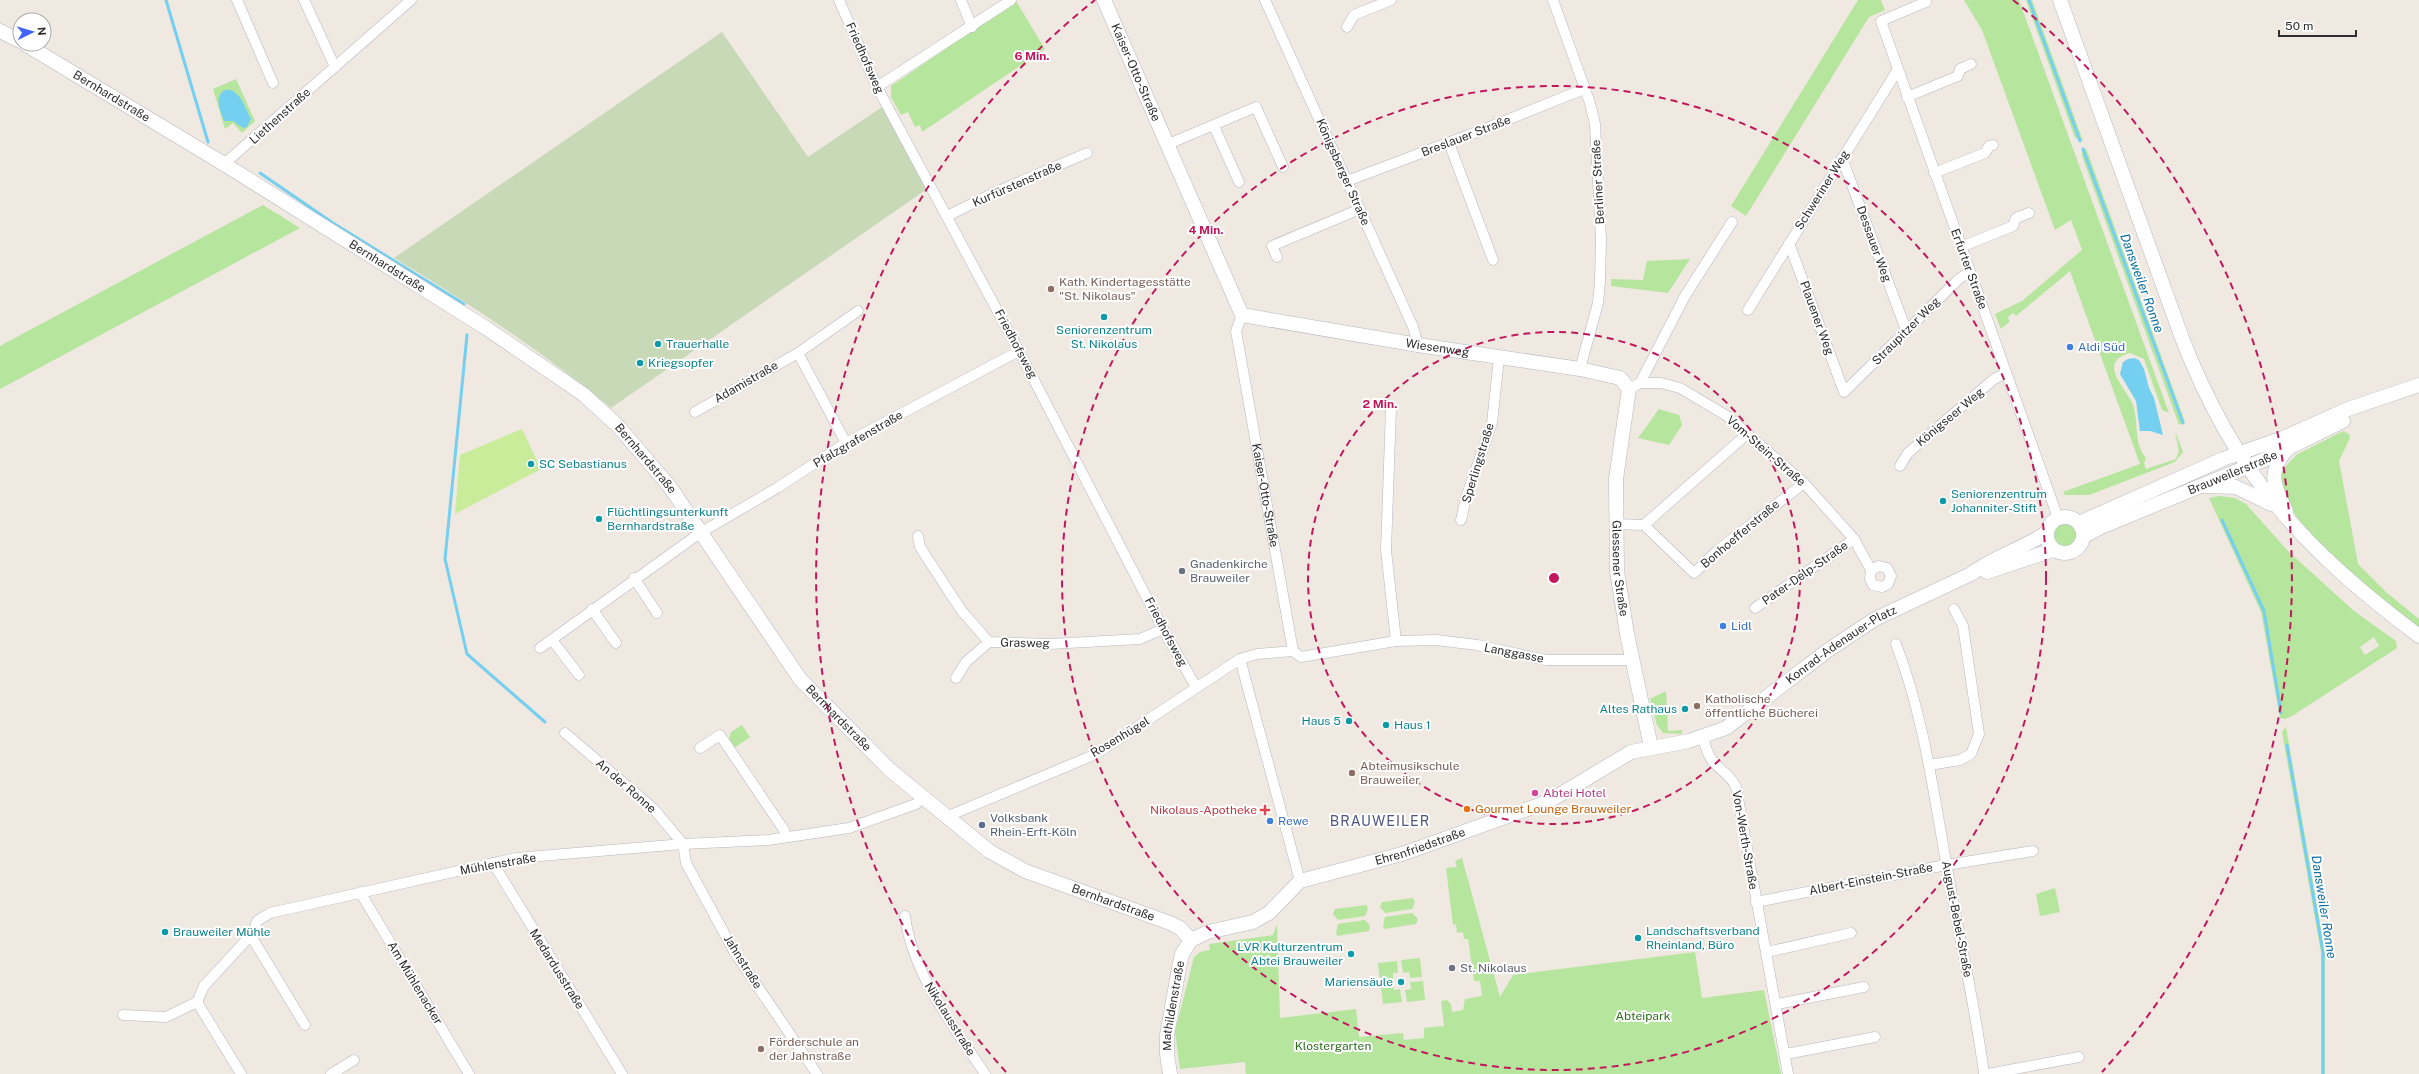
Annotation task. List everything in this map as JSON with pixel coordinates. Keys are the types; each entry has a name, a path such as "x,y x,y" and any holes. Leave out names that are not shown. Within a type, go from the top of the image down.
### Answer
{"street":[{"path":"237,0 273,83"},
{"path":"304,0 336,67"},
{"name":"Liethenstraße","path":"224,164 336,67 410,0"},
{"name":"Friedhofsweg","path":"839,0 877,87 948,216 1163,629 1196,687"},
{"path":"961,0 972,27"},
{"path":"877,87 1012,0"},
{"name":"Kaiser-Otto-Straße","path":"1104,0 1166,145 1242,315 1236,331 1293,651"},
{"name":"Königsberger Straße","path":"1265,0 1413,327 1418,345"},
{"path":"1347,27 1354,14 1391,0"},
{"name":"Berliner Straße","path":"1553,0 1595,124 1601,246 1598,303 1580,369"},
{"path":"2060,0 2184,344 2204,392 2238,454 2294,528 2366,596 2419,636"},
{"name":"Erfurter Straße","path":"1926,2 1881,21 1897,71 2058,518"},
{"path":"0,31 12,37"},
{"name":"Bernhardstraße","path":"38,52 224,164 486,328 583,394 618,426 645,456 673,492 800,679 879,760 948,820 989,851 1025,870 1170,923 1180,928 1191,940"},
{"path":"1907,97 1958,76 1960,69 1971,64"},
{"name":"Schweriner Weg","path":"1748,310 1897,71"},
{"name":"Breslauer Straße","path":"1347,181 1449,143 1584,88"},
{"path":"1166,145 1256,107 1283,167"},
{"path":"1214,126 1239,182"},
{"path":"1449,143 1493,260"},
{"path":"1934,173 1985,153 1989,146 1993,145"},
{"name":"Kurfürstenstraße","path":"948,216 996,192 1087,153"},
{"name":"Dessauer Weg","path":"1842,158 1906,330"},
{"path":"1277,258 1272,246 1360,209"},
{"path":"1961,248 2013,226 2016,218 2029,213"},
{"name":"Glessener Straße","path":"1651,747 1632,660 1617,571 1616,479 1634,386 1685,296 1732,222"},
{"name":"Plauener Weg","path":"1789,243 1844,392"},
{"name":"Straupitzer Weg","path":"1844,392 1960,278 1970,272"},
{"name":"Adamistraße","path":"695,412 798,353 858,310"},
{"name":"Wiesenweg","path":"1242,315 1499,358 1580,369 1620,378 1634,386"},
{"name":"Pfalzgrafenstraße","path":"540,648 634,578 700,533 777,488 846,443 1019,351"},
{"path":"798,353 846,443"},
{"name":"Sperlingstraße","path":"1461,520 1466,498 1492,423 1499,358"},
{"name":"Königseer Weg","path":"1900,466 1908,453 1994,380 2006,374"},
{"name":"Vom-Stein-Straße","path":"1634,386 1661,383 1680,388 1727,416 1804,483 1854,538 1871,570"},
{"name":"Brauweilerstraße","path":"2081,530 2238,454 2283,438 2348,409 2419,385"},
{"name":"Brauweilerstraße","path":"2081,530 2101,527 2287,449 2351,418 2377,400"},
{"path":"1392,408 1386,550 1396,641"},
{"path":"1616,524 1644,525 1747,434"},
{"path":"2287,449 2275,468 2275,486 2294,528"},
{"name":"Bonhoefferstraße","path":"1644,525 1694,573 1718,550 1804,483"},
{"path":"2199,486 2236,487 2276,506"},
{"path":"2067,516 2081,530 2075,551 2064,554 2049,546 2046,533 2050,524 2058,518 2067,516"},
{"name":"Konrad-Adenauer-Platz","path":"1651,747 1703,738 1726,728 1827,651 1875,619 1971,574 1985,564 2031,543 2046,533"},
{"name":"Grasweg","path":"918,536 920,547 961,610 988,642 1050,644 1140,639 1163,629"},
{"name":"Pater-Delp-Straße","path":"1755,608 1854,538"},
{"name":"Konrad-Adenauer-Platz","path":"1971,574 1988,572 2034,555 2054,550"},
{"path":"634,578 657,613"},
{"path":"592,609 616,643"},
{"path":"1929,765 1960,760 1971,754 1979,734 1963,626 1954,609"},
{"path":"552,640 579,675"},
{"name":"Langgasse","path":"1293,651 1301,657 1396,641 1436,640 1470,644 1546,660 1632,660"},
{"path":"956,678 966,662 988,642"},
{"name":"August-Bebel-Straße","path":"1896,644 1910,680 1929,765 1946,865 1970,982 1984,1074"},
{"path":"1191,940 1208,932 1253,922 1269,913 1300,881 1240,659 1257,654 1293,651"},
{"name":"Rosenhügel","path":"948,820 953,814 1096,754 1118,742 1196,687 1240,659"},
{"name":"An der Ronne","path":"564,733 653,808 683,844"},
{"path":"700,748 720,735 784,830 786,837"},
{"name":"Von-Werth-Straße","path":"1703,738 1714,764 1733,780 1736,787 1756,902 1768,952 1786,1054 1788,1074"},
{"name":"Ehrenfriedstraße","path":"1300,881 1402,854 1539,805 1556,797 1621,757 1651,747"},
{"name":"Mühlenstraße","path":"197,1002 204,986 251,936 258,921 270,912 516,858 786,837 866,824 916,804 922,798"},
{"name":"Jahnstraße","path":"683,844 686,863 735,953 815,1072"},
{"name":"Albert-Einstein-Straße","path":"1756,902 1946,865 2033,851"},
{"name":"Medardusstraße","path":"493,863 622,1074"},
{"name":"Am Mühlenacker","path":"360,892 469,1074"},
{"name":"Nikolausstraße","path":"905,916 924,976 933,994 985,1074"},
{"path":"1768,952 1851,933"},
{"path":"251,936 305,1025"},
{"name":"Mathildenstraße","path":"1170,1074 1167,1054 1167,1035 1182,954 1191,940"},
{"path":"1777,1004 1864,987"},
{"path":"123,1015 166,1016 197,1002 241,1074"},
{"path":"1786,1054 1875,1037"},
{"path":"1988,1074 2079,1057"},
{"path":"331,1074 354,1060"}],"green space":[{"path":"1858,0 1881,0 1885,10 1869,17 1746,216 1731,206"},
{"path":"1964,0 2019,0 2169,413 2162,410 2144,359 2130,353 2120,357 2115,363 2114,369 2116,377 2133,405 2139,446 2146,458 2144,463 2146,469 2176,459 2179,451 2175,431 2183,452 2175,462 2089,495 2065,495 2063,492 2140,464 2070,271 2016,316 2013,313 2007,318 2010,321 2001,329 1995,314 2022,301 2082,250 2071,220 2055,230 1982,30"},
{"path":"2026,0 2032,0 2083,141 2075,138"},
{"path":"1016,1 1045,49 922,132 920,125 915,127 908,112 901,115 891,97 891,86"},
{"path":"722,32 808,157 882,107 927,189 611,408 559,367 505,329 394,258"},
{"path":"236,79 255,121 242,133 233,123 225,129 213,89"},
{"path":"2086,148 2185,422 2179,425 2082,156 2082,151"},
{"path":"263,205 300,228 0,389 0,346"},
{"path":"1690,259 1668,293 1611,286 1611,279 1643,280 1647,261"},
{"path":"1659,409 1679,415 1682,425 1669,445 1638,438"},
{"path":"522,429 541,469 455,514 460,455"},
{"path":"2343,431 2349,434 2350,438 2339,461 2358,564 2387,593 2419,619 2419,628 2366,586 2332,556 2301,522 2288,504 2285,497 2278,475 2296,455"},
{"path":"2220,496 2235,498 2246,504 2289,552 2354,611 2396,641 2397,648 2292,716 2285,719 2280,718 2261,612 2209,498","holes":["2374,637 2379,646 2365,655 2360,647"]},
{"path":"2065,524 2073,527 2076,535 2073,543 2065,546 2057,543 2054,535 2057,527"},
{"path":"1666,691 1668,731 1682,730 1682,734 1663,733 1657,725 1650,699"},
{"path":"742,725 750,737 734,748 729,738 731,732"},
{"path":"2286,727 2325,951 2325,1074 2321,1074 2321,952 2282,732"},
{"name":"Abteipark","path":"1462,858 1500,997 1513,975 1695,952 1702,998 1764,990 1781,1074 1246,1074 1245,1062 1180,1069 1175,1032 1194,957 1200,952 1210,950 1209,944 1273,935 1277,924 1280,1018 1356,1009 1359,1037 1403,1033 1404,1040 1424,1038 1424,1028 1444,1026 1441,1001 1447,1000 1451,1004 1452,1012 1463,1010 1465,999 1482,996 1480,981 1474,981 1468,939 1464,939 1463,932 1457,933 1456,924 1453,925 1446,868 1457,867 1455,861"},
{"path":"2055,888 2060,912 2040,916 2036,894"},
{"path":"1413,898 1415,902 1412,909 1385,913 1380,907 1382,902"},
{"path":"1367,905 1368,909 1365,916 1338,920 1333,914 1335,909"},
{"path":"1412,913 1418,919 1416,924 1384,929 1383,926 1385,917"},
{"path":"1365,920 1370,926 1369,931 1337,936 1336,933 1338,924"},
{"path":"1420,958 1422,977 1410,978 1409,972 1403,973 1401,960"},
{"path":"1397,961 1398,973 1393,973 1393,980 1380,982 1378,963"},
{"path":"1423,981 1425,1000 1407,1002 1405,990 1411,989 1410,982"},
{"path":"1393,984 1394,990 1400,989 1402,1002 1383,1004 1381,986"}],"water":[{"path":"225,90 234,92 241,99 251,119 247,127 243,128 233,121 224,121 219,104 219,96"},
{"path":"2134,358 2139,360 2144,369 2149,388 2154,398 2163,435 2150,431 2140,431 2136,401 2120,374 2123,362"}],"waterway":[{"path":"166,0 208,142"},
{"name":"Dansweiler Ronne","path":"2029,0 2080,141"},
{"name":"Dansweiler Ronne","path":"2083,149 2183,423"},
{"path":"260,173 333,223 464,304"},
{"path":"467,335 445,559 467,654 545,722"},
{"name":"Dansweiler Ronne","path":"2222,520 2264,611 2281,713"},
{"name":"Dansweiler Ronne","path":"2287,745 2323,952 2323,1074"}],"place":[{"name":"Kath. Kindertagesstätte \"St. Nikolaus\"","path":"1051,289"},
{"name":"Seniorenzentrum St. Nikolaus","path":"1104,317"},
{"name":"Trauerhalle","path":"658,344"},
{"name":"Aldi Süd","path":"2070,347"},
{"name":"Kriegsopfer","path":"640,363"},
{"name":"SC Sebastianus","path":"531,464"},
{"name":"Seniorenzentrum Johanniter-Stift","path":"1943,501"},
{"name":"Flüchtlingsunterkunft Bernhardstraße","path":"599,519"},
{"name":"Gnadenkirche Brauweiler","path":"1182,571"},
{"name":"Lidl","path":"1723,626"},
{"name":"Katholische öffentliche Bücherei","path":"1697,706"},
{"name":"Altes Rathaus","path":"1685,709"},
{"name":"Haus 5","path":"1349,721"},
{"name":"Haus 1","path":"1386,725"},
{"name":"Abteimusikschule Brauweiler","path":"1352,773"},
{"name":"Abtei Hotel","path":"1535,793"},
{"name":"Gourmet Lounge Brauweiler","path":"1467,809"},
{"name":"Nikolaus-Apotheke","path":"1265,810"},
{"name":"Rewe","path":"1270,821"},
{"name":"Volksbank Rhein-Erft-Köln","path":"982,825"},
{"name":"Brauweiler Mühle","path":"165,932"},
{"name":"Landschaftsverband Rheinland, Büro","path":"1638,938"},
{"name":"LVR Kulturzentrum Abtei Brauweiler","path":"1351,954"},
{"name":"St. Nikolaus","path":"1452,968"},
{"name":"Mariensäule","path":"1401,982"},
{"name":"Förderschule an der Jahnstraße","path":"761,1049"}],"district":[{"name":"BRAUWEILER","path":"1380,821"}],"park label":[{"name":"Klostergarten","path":"1333,1046"}]}
